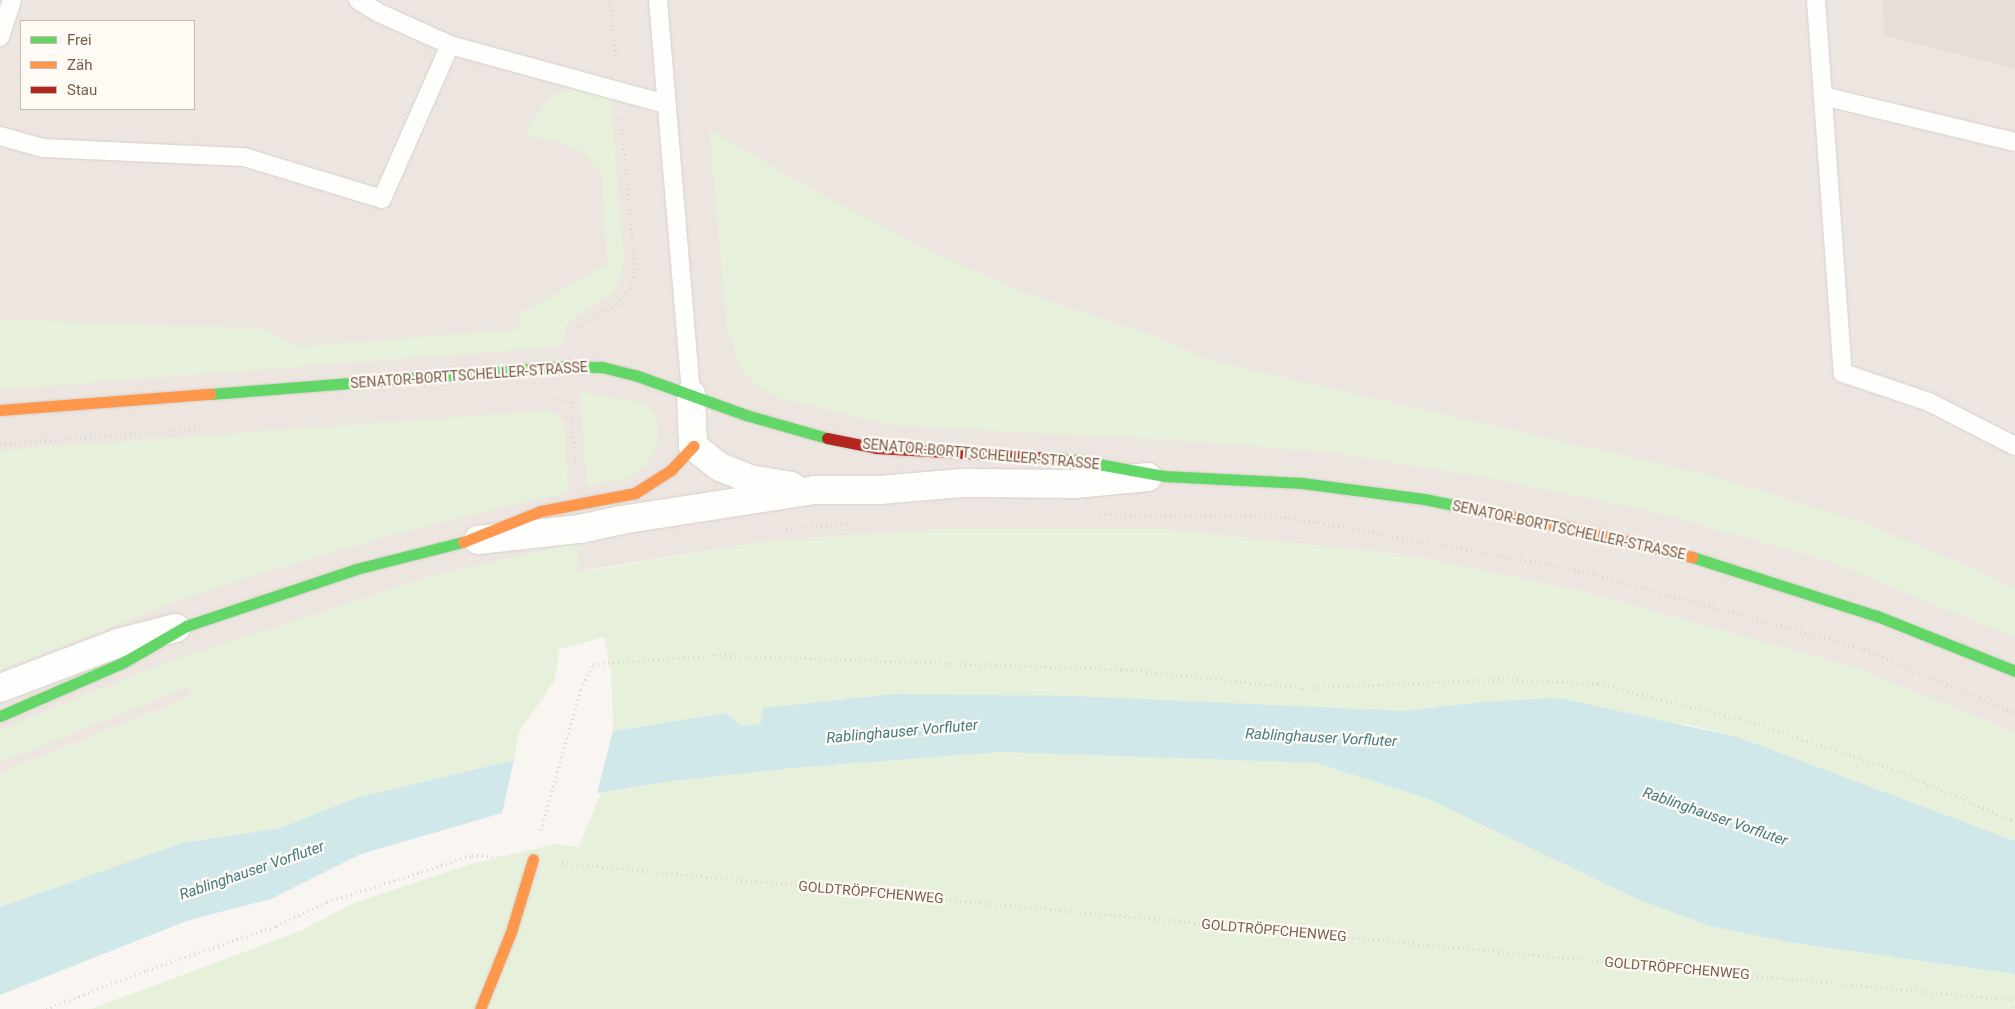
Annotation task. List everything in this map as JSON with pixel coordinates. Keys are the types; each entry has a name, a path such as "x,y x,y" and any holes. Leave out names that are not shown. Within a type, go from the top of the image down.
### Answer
{"street":[{"name":"SENATOR-BORTTSCHELLER-STRASSE","path":"0,410 569,366 602,367 691,394 746,415 811,434 876,448 1076,460 1164,476 1302,483 1424,499 1568,527 1692,557 1868,613 2015,671"},
{"path":"691,394 693,446 720,467 750,479 815,490"},
{"name":"SENATOR-BORTTSCHELLER-STRASSE","path":"464,542 541,511 635,493 671,470 693,446"},
{"name":"SENATOR-BORTTSCHELLER-STRASSE","path":"0,716 124,662 186,626 356,569 464,542 580,529 631,518 815,490 880,490 962,483 1075,484 1164,476"},
{"path":"0,688 121,642 186,626"},
{"path":"480,1009 511,932 533,860"}],"lane":[{"path":"0,37 12,0"},
{"path":"358,0 376,12 450,45 665,104"},
{"path":"658,0 665,104 691,394"},
{"path":"1816,0 1843,373 1929,402 2015,446"},
{"path":"0,136 43,148 244,157 382,199 450,45"},
{"path":"1823,96 2015,142"}],"path":[{"path":"579,504 569,349 573,334 580,324 617,304 631,287 635,269 610,0"},
{"path":"1095,514 1289,517 1583,570 1864,649 2015,713"},
{"path":"772,529 860,522"},
{"path":"533,860 581,689 593,664 716,655 1121,669 1303,688 1507,680 1598,684 1740,719 1900,772 2015,822"},
{"name":"GOLDTRÖPFCHENWEG","path":"46,1009 147,970 276,926 327,902 472,855 2015,1000"}],"shaded area":[{"path":"0,0 2015,0 2015,733 1857,668 1581,591 1409,555 1166,529 942,529 775,540 592,569 438,610 292,656 0,773"}],"green space":[{"path":"576,87 596,91 611,98 624,261 620,282 612,294 575,317 567,326 562,347 0,390 0,319 261,328 299,346 519,329 519,310 527,310 607,264 601,172 581,151 557,141 532,137 525,132 546,102 558,92"},
{"path":"709,130 825,196 925,249 1033,296 1163,339 1209,360 1710,475 1863,522 1987,574 2015,589 2015,638 1828,561 1653,512 1493,479 1324,452 1164,440 894,426 777,398 757,386 745,374 737,362 733,339 727,332"},
{"path":"579,391 642,403 654,412 659,425 656,447 646,466 628,478 587,486"},
{"path":"550,410 565,421 568,492 403,532 243,579 173,603 0,670 0,450"},
{"path":"942,529 1166,529 1409,555 1581,591 1857,668 2015,733 2015,841 1738,737 1691,725 1482,702 1403,711 1307,708 763,708 760,724 741,726 726,713 613,731 611,673 604,637 559,649 555,680 519,732 514,760 356,798 280,828 182,843 0,907 0,773 192,696 188,687 0,763 0,730 163,663 434,575 576,543 580,572 775,540"},
{"path":"1001,752 1317,763 1431,800 1637,898 1710,926 1787,942 2015,974 2015,1009 91,1009 298,932 357,902 471,864 555,844 579,847 601,793 673,781 794,768"}],"water":[{"name":"Rablinghauser Vorfluter","path":"895,694 1073,696 1403,711 1482,702 1559,698 1738,737 2015,841 2015,974 1787,942 1710,926 1637,899 1431,800 1317,763 1001,752 794,768 673,781 597,793 613,731 726,713 741,726 760,724 763,708"},
{"name":"Rablinghauser Vorfluter","path":"514,760 502,813 361,854 271,899 189,920 0,995 0,907 182,843 280,828 356,798"}],"building":[{"path":"1882,0 2015,0 2015,68 1885,36"}],"traffic: fast":[{"path":"210,394 569,366 602,367 635,375 746,415 827,438"},
{"path":"1050,458 1076,460 1164,476 1302,483 1424,499 1478,510"},
{"path":"0,716 124,662 186,626 356,569 463,542"},
{"path":"1692,557 1877,616 2015,671"}],"traffic: slow":[{"path":"0,410 210,394"},
{"path":"463,542 541,511 635,493 671,470 693,446"},
{"path":"1478,510 1568,527 1692,557"},
{"path":"480,1009 511,932 533,859"}],"traffic: jam":[{"path":"827,438 876,448 1050,458"}]}
